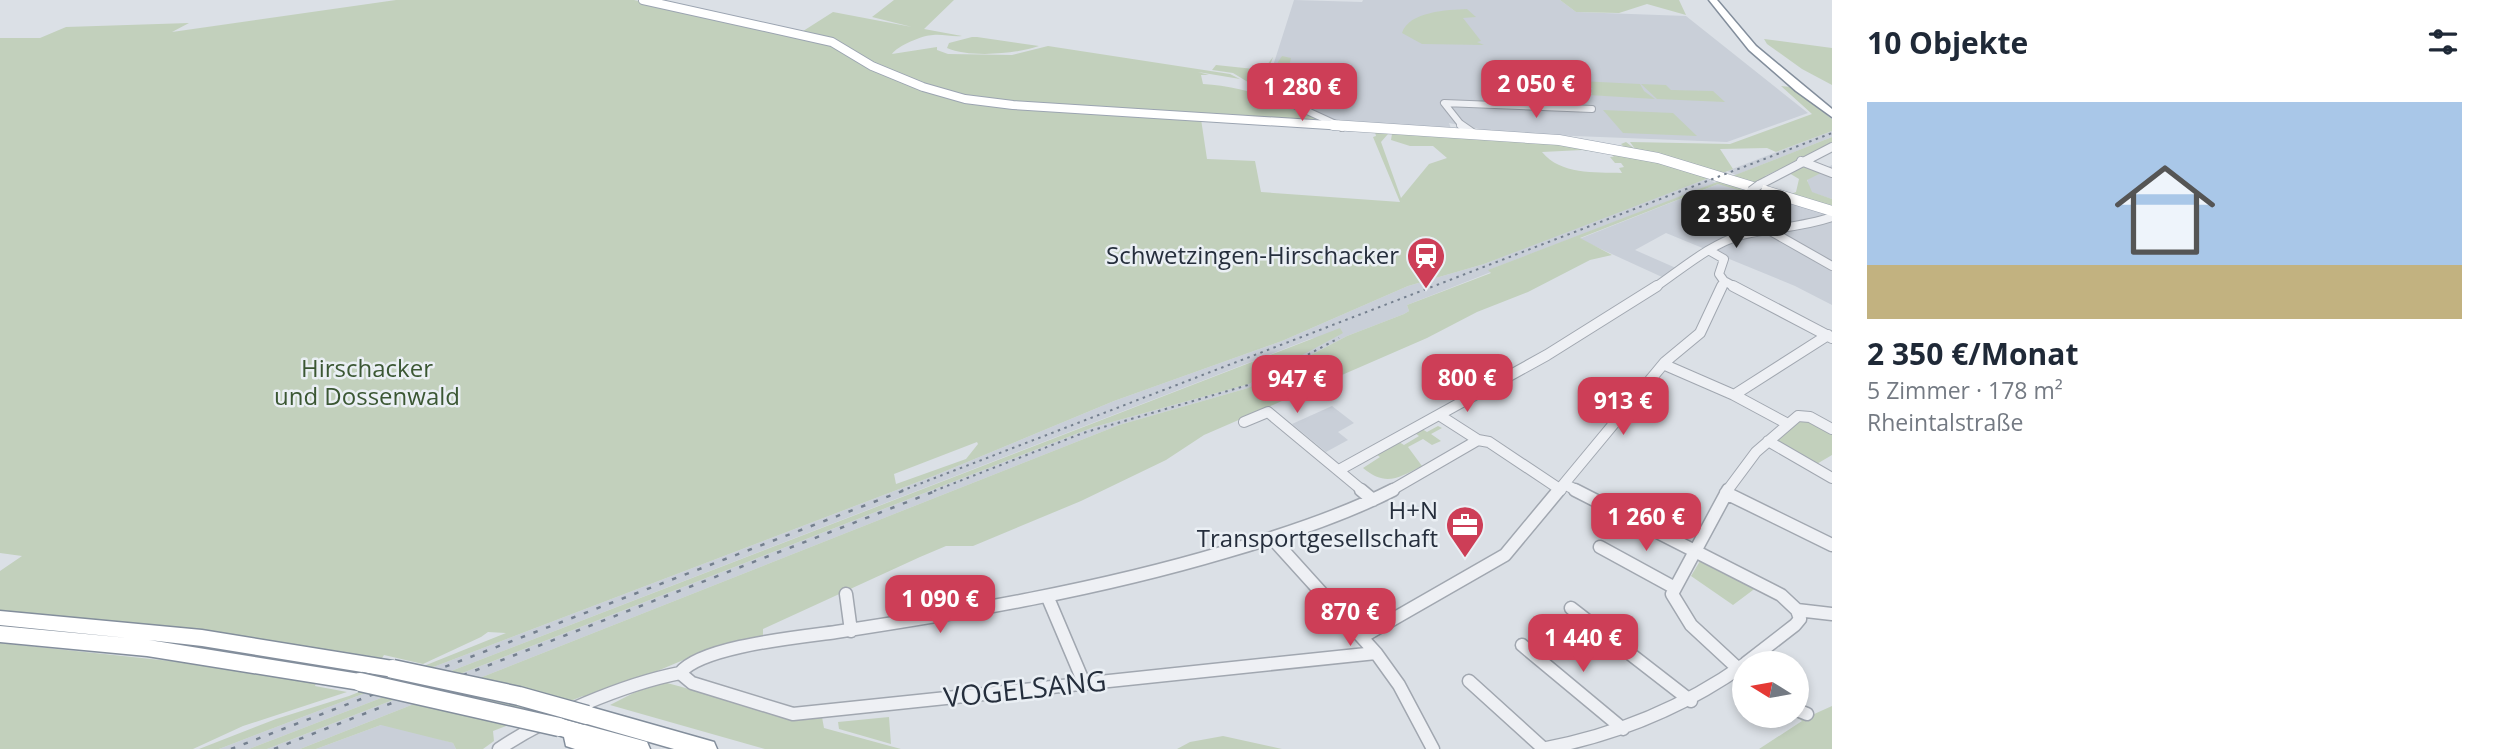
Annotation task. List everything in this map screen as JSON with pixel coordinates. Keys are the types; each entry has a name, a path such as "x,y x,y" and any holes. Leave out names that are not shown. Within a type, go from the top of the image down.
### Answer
{"highway":[{"path":"1713,0 1731,25 1758,53 1832,114"},
{"path":"1720,0 1761,49 1832,108"},
{"path":"0,618 202,638 393,669 519,696 707,749"},
{"path":"0,634 147,648 360,682 640,749"},
{"path":"546,726 601,749"}],"main road":[{"path":"643,0 832,42 883,71 933,91 965,99 1013,105 1559,141 1619,149 1681,165 1824,211"}],"street":[{"path":"1279,98 1342,127"},
{"path":"1461,134 1444,103 1592,109"},
{"path":"1448,111 1469,133 1478,135"},
{"path":"1832,147 1801,160 1751,191 1742,200 1743,210 1751,220 1832,266"},
{"path":"1801,160 1832,173"},
{"path":"1801,226 1824,211"},
{"path":"1339,470 1547,355 1736,237 1801,226 1832,217"},
{"path":"1710,251 1724,259 1719,274 1724,281 1830,336"},
{"path":"1362,636 1505,555 1665,362 1700,333 1724,281"},
{"path":"1734,395 1830,336"},
{"path":"1665,365 1734,395 1786,424"},
{"path":"1244,422 1268,412 1373,500"},
{"path":"1439,415 1563,487 1781,595 1797,610 1800,619 1764,651"},
{"path":"1732,658 1677,609 1672,601 1675,588 1692,550 1726,493 1768,441 1786,424 1804,415 1832,429"},
{"path":"499,749 533,726 655,678 680,673 687,664 724,650 1048,598 1172,568 1272,538 1373,500 1426,473 1478,440"},
{"path":"1768,441 1832,478"},
{"path":"1726,493 1832,545"},
{"path":"1272,538 1376,653 1399,685 1433,749"},
{"path":"1600,547 1675,588"},
{"path":"846,594 851,631"},
{"path":"1048,598 1084,683"},
{"path":"1571,608 1691,701"},
{"path":"1797,610 1832,614"},
{"path":"1522,645 1623,729"},
{"name":"VOGELSANG","path":"680,673 692,683 793,714 1376,653"},
{"path":"1469,681 1543,749 1623,729 1691,701 1732,675"}],"shaded area":[{"path":"1294,0 1560,0 1576,12 1686,16 1808,113 1727,142 1499,133 1449,123 1452,131 1345,124 1265,91"},
{"path":"1832,131 1832,137 1736,175 1727,171"},
{"path":"1832,165 1832,199 1810,192 1807,178"},
{"path":"1707,179 1716,183 1489,270 1491,272 1407,305 1409,311 1404,314 1347,336 1248,388 1119,425 300,749 267,749 1094,427 1249,384 1343,332 1310,339 249,749 219,749 936,475 1114,401 1282,341 1408,286 1484,264 1652,197"},
{"path":"1718,184 1763,191 1832,213 1832,305 1795,286 1666,233 1635,250 1676,268 1662,277 1579,239"},
{"path":"1332,406 1354,423 1338,432 1348,440 1326,452 1292,424"},
{"path":"381,725 392,725 453,743 456,749 316,749"}],"green space":[{"name":"Hirschacker und Dossenwald","path":"396,0 634,0 833,45 945,97 1201,119 1207,159 1255,161 1261,192 1400,202 1373,137 1376,136 1375,132 1592,146 1714,176 1484,264 1408,286 1282,341 1114,401 936,475 219,749 199,749 276,719 349,696 506,633 488,632 423,664 384,655 382,658 229,634 0,610 0,571 22,556 0,553 0,38 40,38 66,27 189,23 172,32","holes":["1388,134 1392,134 1391,140 1410,146 1433,146 1447,158 1429,164 1401,198 1381,142","1582,150 1611,154 1614,157 1610,157 1615,163 1621,163 1624,167 1619,168 1622,173 1579,171 1559,165 1542,152","977,442 978,444 966,459 896,484 894,474"]},
{"path":"894,0 954,0 924,29 962,36 923,37 905,44 892,54 937,47 937,50 948,54 1012,55 1048,46 1230,74 1240,79 1198,72 1209,75 1201,75 1203,84 1253,93 1333,122 1014,104 945,94 883,69 844,46 800,33 833,12 912,27 872,17"},
{"path":"1560,0 1679,0 1686,15 1647,4 1619,13 1576,12"},
{"path":"1467,9 1476,17 1463,18 1481,41 1477,42 1484,45 1422,44 1402,33 1412,20 1421,16"},
{"path":"972,37 1039,46 993,54 968,53 947,48 949,43"},
{"path":"1764,39 1832,48 1832,85 1802,69"},
{"path":"1282,56 1291,58 1288,70 1298,73 1289,85 1297,88 1298,94 1309,99 1303,100 1312,105 1306,108 1265,91 1272,71"},
{"path":"1273,57 1261,90 1233,73 1212,70 1216,65 1254,69 1267,65"},
{"path":"1573,82 1640,84 1644,91 1655,99 1588,95 1579,89 1592,94 1590,90 1593,89 1584,83 1577,87"},
{"path":"1641,84 1666,85 1671,90 1713,91 1725,102 1657,99"},
{"path":"1781,86 1791,87 1832,119 1832,131 1776,152 1767,148 1720,149 1733,169 1720,174 1625,148 1621,144 1626,142 1635,149 1630,142 1730,144 1812,114"},
{"path":"1603,110 1673,113 1697,136 1623,133"},
{"path":"1832,137 1832,145 1765,176 1765,179 1754,184 1730,177"},
{"path":"1804,164 1823,172 1807,180 1812,192 1832,199 1832,209 1789,195 1796,192 1799,179 1789,173"},
{"path":"1725,179 1745,192 1718,184 1580,238 1612,255 1590,260 1528,292 1477,312 1427,338 1204,435 1166,460 1081,501 973,546 946,546 920,557 763,629 763,637 719,645 586,701 583,696 493,731 494,741 483,749 456,749 453,743 381,725 316,749 300,749 1119,425 1248,388 1347,336 1404,314 1409,311 1407,305 1491,273 1488,270"},
{"path":"1340,328 1343,333 1249,384 1094,427 267,749 249,749"},
{"path":"1806,419 1832,432 1832,455 1815,465 1776,441 1801,420"},
{"path":"1438,426 1442,428 1431,434 1441,441 1432,445 1423,439 1408,447 1422,466 1392,479 1371,474 1363,468 1380,457 1376,454 1399,442 1404,445 1419,436 1415,433 1422,429 1427,432"},
{"path":"1700,561 1757,587 1733,605 1691,576"},
{"path":"0,643 189,663 316,683 315,686 347,692 243,726 193,749 0,749"},
{"path":"653,683 682,687 788,719 822,717 824,728 901,749 765,749 610,705"},
{"path":"1832,706 1832,749 1759,749 1791,728 1810,728 1812,715"},
{"path":"889,717 891,744 839,729 838,722"},
{"path":"1223,736 1282,749 1177,749 1190,742"}],"railway":[{"path":"901,491 1832,133"},
{"path":"934,491 1083,433 1255,383 1339,338"},
{"path":"231,749 905,490"},
{"path":"274,749 938,490"}],"place":[{"name":"Schwetzingen-Hirschacker","path":"1426,290"},
{"name":"H+N Transportgesellschaft","path":"1465,559"}]}
